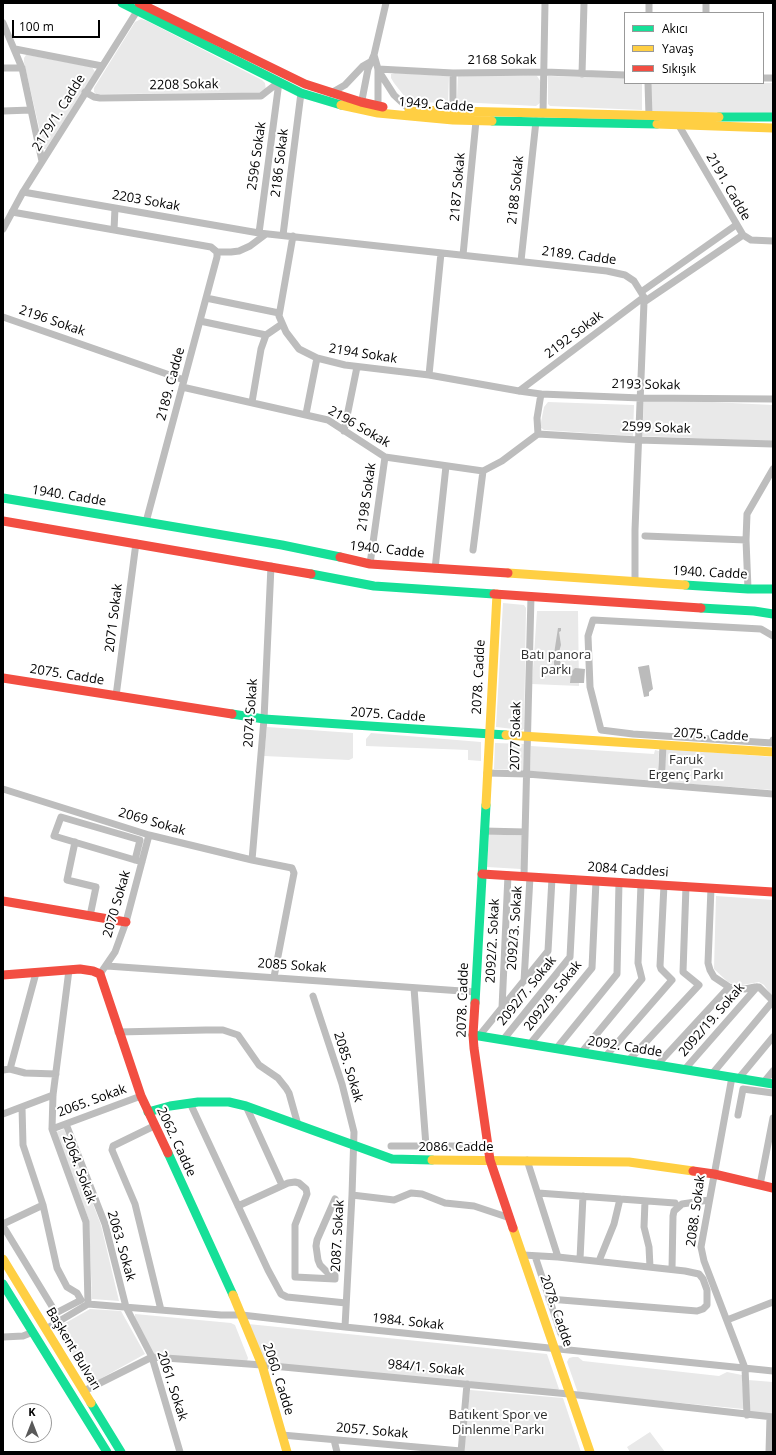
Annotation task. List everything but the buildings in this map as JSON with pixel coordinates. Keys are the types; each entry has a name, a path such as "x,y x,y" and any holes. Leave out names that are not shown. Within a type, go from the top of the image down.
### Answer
{"street":[{"name":"1949. Cadde","path":"122,3 139,5 293,79 361,106"},
{"path":"361,106 368,69 374,55 386,3"},
{"path":"543,114 545,72 545,3"},
{"path":"582,74 584,3"},
{"name":"1949. Cadde","path":"139,5 301,93 378,110 438,119 678,124 773,128"},
{"name":"2179/1. Cadde","path":"3,229 23,192 139,5"},
{"path":"3,23 22,68 42,161"},
{"path":"15,49 102,66"},
{"path":"374,55 378,69 378,110"},
{"path":"331,93 345,85 363,66 370,62"},
{"path":"3,68 22,68"},
{"path":"378,69 394,94 410,110"},
{"name":"2168 Sokak","path":"378,69 453,73 545,72 624,75"},
{"path":"453,73 453,112"},
{"name":"2208 Sokak","path":"85,92 94,97 100,98 260,96 279,82"},
{"name":"2596 Sokak","path":"262,233 279,82"},
{"path":"648,84 649,116"},
{"name":"2186 Sokak","path":"283,235 301,93"},
{"path":"3,111 31,110"},
{"name":"1949. Cadde","path":"378,110 747,118 773,117"},
{"name":"2187 Sokak","path":"463,255 476,120"},
{"name":"2188 Sokak","path":"521,261 536,121"},
{"name":"2191. Cadde","path":"678,124 743,235 751,240 773,241"},
{"name":"2203 Sokak","path":"23,192 262,233"},
{"path":"114,230 115,208"},
{"path":"12,212 211,247 217,252 239,251 250,246 262,233"},
{"name":"2192 Sokak","path":"519,391 736,225"},
{"name":"2189. Cadde","path":"262,233 613,272 625,275 634,281 643,297"},
{"name":"2192 Sokak","path":"643,297 743,235"},
{"name":"2194 Sokak","path":"293,236 280,313 282,324 286,332 300,349 317,358 345,366 429,374 519,391"},
{"name":"2189. Cadde","path":"146,522 217,257 217,252"},
{"path":"429,374 441,253"},
{"path":"635,582 643,297"},
{"path":"206,298 280,313"},
{"name":"2196 Sokak","path":"3,317 183,384 328,420 385,457 483,471"},
{"path":"200,321 266,335"},
{"path":"252,402 261,348 266,335 282,324"},
{"path":"306,414 317,358"},
{"path":"344,430 357,367"},
{"name":"2193 Sokak","path":"519,391 541,394 641,398 773,399"},
{"path":"473,550 483,471 502,460 538,434 537,418 541,394"},
{"name":"2599 Sokak","path":"538,434 638,440 773,444"},
{"name":"2198 Sokak","path":"370,564 385,457"},
{"path":"435,569 446,466"},
{"path":"748,589 746,540 747,514 773,469"},
{"name":"1940. Cadde","path":"3,498 282,546 370,564 635,582 748,589 773,589"},
{"path":"3,521 271,566 374,586 754,611 773,614"},
{"path":"645,536 746,540"},
{"name":"2071 Sokak","path":"116,696 136,543"},
{"name":"2074 Sokak","path":"252,860 264,719 271,566"},
{"name":"2078. Cadde","path":"497,594 476,992 475,1060 490,1160 590,1452"},
{"name":"2077 Sokak","path":"527,876 525,832 531,596"},
{"path":"773,636 761,629 593,620 588,636 590,687 601,730 632,734 772,743 773,740"},
{"name":"2075. Cadde","path":"3,678 264,719 773,752"},
{"path":"661,785 663,745"},
{"path":"487,773 527,774 773,794"},
{"name":"2069 Sokak","path":"3,789 149,835 292,868 294,873 274,977"},
{"path":"61,817 140,840 139,861 54,836 61,817"},
{"path":"484,831 525,832"},
{"name":"2070 Sokak","path":"100,974 107,966 115,952 126,922 139,861 149,835"},
{"path":"75,842 67,880 96,887 90,916"},
{"name":"2084 Caddesi","path":"482,874 773,892"},
{"name":"2092/2. Sokak","path":"502,1008 508,875"},
{"name":"2092/3. Sokak","path":"524,981 527,876"},
{"path":"476,1036 502,1008 545,955 549,947 552,878"},
{"name":"2092/7. Sokak","path":"503,1040 570,957 574,879"},
{"name":"2092/9. Sokak","path":"530,1044 591,969 593,961 596,881"},
{"path":"556,1049 616,976 619,882"},
{"path":"581,1053 640,982 642,976 638,963 641,884"},
{"path":"605,1057 672,980 660,967 664,885"},
{"path":"629,1060 699,986 683,972 686,886"},
{"path":"711,888 709,967 714,977 729,987 746,989 758,987 762,989 773,1001 712,1074"},
{"path":"3,900 126,922"},
{"name":"2085 Sokak","path":"107,966 476,992"},
{"path":"3,975 85,969 100,974"},
{"name":"2064. Sokak","path":"68,970 53,1095 52,1129 86,1222 88,1304"},
{"path":"36,973 6,1069 25,1073 56,1074"},
{"name":"2062. Cadde","path":"100,974 118,1032 141,1096 242,1315"},
{"path":"657,1065 729,987"},
{"name":"2092/19. Sokak","path":"685,1069 758,987"},
{"path":"414,988 426,1146"},
{"name":"2085. Sokak","path":"313,996 342,1084 353,1128 354,1146"},
{"path":"118,1032 212,1030 228,1031 238,1035 259,1065 278,1078 289,1092 298,1125"},
{"name":"2092. Cadde","path":"476,1036 769,1083"},
{"path":"735,1078 773,1037"},
{"path":"769,1083 773,1071"},
{"name":"2088. Sokak","path":"735,1078 714,1174 701,1243 701,1252 745,1368 747,1415"},
{"path":"738,1114 743,1088 773,1093"},
{"path":"3,1114 53,1095"},
{"name":"2065. Sokak","path":"52,1129 141,1096"},
{"name":"2086. Cadde","path":"148,1112 170,1106 190,1103 213,1101 229,1102 246,1106 392,1159 629,1162 714,1174 773,1188"},
{"path":"190,1103 268,1270 284,1296 346,1303"},
{"path":"246,1106 282,1185"},
{"path":"22,1107 23,1145 43,1205 57,1268 68,1287 77,1293 81,1300 56,1313 3,1225 43,1205"},
{"path":"760,1185 773,1118"},
{"name":"2063. Sokak","path":"66,1124 105,1224 126,1307"},
{"path":"154,1126 114,1146 112,1150 136,1204 161,1310"},
{"name":"2087. Sokak","path":"345,1327 354,1146"},
{"path":"390,1146 488,1146"},
{"path":"527,1160 558,1257"},
{"path":"238,1206 288,1183 295,1182 303,1186 307,1194 295,1225 295,1277 334,1279 335,1275 328,1273 320,1265 316,1246 317,1240 335,1199"},
{"path":"352,1195 394,1200 406,1195 417,1193 427,1195 444,1203 474,1206 510,1218"},
{"path":"538,1193 675,1203"},
{"path":"580,1259 583,1196"},
{"path":"599,1261 614,1224 620,1199"},
{"path":"672,1270 674,1211 682,1204 709,1200"},
{"path":"645,1201 644,1226 649,1247 650,1267"},
{"path":"523,1255 599,1261 699,1274 703,1279 707,1290 707,1305 703,1309 697,1311 549,1299"},
{"path":"535,1256 561,1334"},
{"name":"Başkent Bulvarı","path":"3,1259 121,1452"},
{"name":"Başkent Bulvarı","path":"3,1284 107,1452"},
{"path":"727,1320 773,1302"},
{"path":"46,1329 88,1304"},
{"name":"1984. Sokak","path":"88,1304 221,1315 242,1315 773,1371"},
{"name":"2061. Sokak","path":"126,1307 152,1357 180,1452"},
{"name":"2060. Cadde","path":"242,1315 262,1365 287,1452"},
{"path":"3,1337 23,1336 33,1332"},
{"path":"84,1391 152,1357"},
{"name":"984/1. Sokak","path":"152,1357 262,1365 467,1384 771,1417"},
{"path":"461,1452 467,1384"},
{"path":"769,1452 771,1417"},
{"name":"2057. Sokak","path":"282,1435 461,1452"},
{"path":"334,1440 337,1452"},
{"path":"378,1444 379,1452"}],"green space":[{"path":"141,19 262,80 265,83 266,90 264,93 96,94 94,92 94,88 135,22"},
{"path":"26,55 92,67 95,72 46,149 44,149 24,62"},
{"path":"391,74 449,76 448,103 416,102 405,97 391,78"},
{"path":"458,75 537,76 541,82 540,103 536,106 459,102 457,98"},
{"path":"548,76 624,78 624,84 642,84 642,110 550,106 548,104"},
{"path":"773,83 773,113 650,112 651,84"},
{"path":"649,399 773,405 773,441 642,436 644,401"},
{"path":"548,402 634,405 633,436 544,430 540,427 544,407"},
{"path":"503,603 524,605 526,608 524,729 522,730 496,727"},
{"name":"Batı panora parkı","path":"537,611 578,611 579,686 532,684"},
{"path":"267,727 353,733 353,758 349,760 264,756"},
{"path":"371,733 481,742 481,761 468,760 468,750 366,746 366,739"},
{"path":"495,743 524,744 523,770 494,769"},
{"name":"Faruk Ergenç Parkı","path":"531,746 654,754 655,750 659,751 657,781 530,771"},
{"name":"Faruk Ergenç Parkı","path":"666,749 773,757 773,790 664,782"},
{"path":"489,834 523,836 521,869 487,867"},
{"path":"716,896 773,900 773,998 764,985 759,982 742,985 734,984 728,982 714,969"},
{"path":"64,1129 101,1225 119,1301 92,1299 89,1220 56,1132"},
{"path":"90,1309 121,1311 145,1354 91,1384 55,1329"},
{"path":"135,1314 231,1323 235,1325 248,1358 247,1361 153,1355 135,1317"},
{"path":"248,1324 547,1354 559,1389 556,1391 267,1366"},
{"path":"578,1357 583,1361 719,1376 727,1372 742,1375 744,1409 578,1393 567,1362 569,1358"},
{"path":"748,1380 773,1382 773,1415 749,1412"},
{"name":"Batıkent Spor ve Dinlenme Parkı","path":"470,1390 563,1398 581,1452 464,1452"},
{"path":"650,1432 665,1452 630,1452 627,1447"}],"shaded area":[{"path":"558,628 561,628 561,631 559,632 561,645 558,658 561,663 560,665 556,666 554,665 554,654"},
{"path":"649,665 653,689 649,692 649,696 644,697 638,667"},
{"path":"575,668 585,669 584,683 570,683 571,672"}],"traffic: fast":[{"path":"122,3 301,93 341,105"},
{"path":"719,117 773,117"},
{"path":"492,121 657,124"},
{"path":"3,498 282,545 340,557"},
{"path":"311,574 374,586 494,594"},
{"path":"685,585 773,589"},
{"path":"701,608 754,611 773,614"},
{"path":"232,714 264,719 506,735"},
{"path":"475,1003 486,805"},
{"path":"473,1035 773,1084"},
{"path":"148,1112 170,1106 198,1102 229,1102 246,1106 392,1159 432,1160"},
{"path":"168,1153 233,1295"},
{"path":"3,1284 107,1452"},
{"path":"91,1403 121,1452"}],"traffic: slow":[{"path":"341,105 378,113 453,120 492,121"},
{"path":"409,110 719,117"},
{"path":"657,124 773,128"},
{"path":"508,573 685,585"},
{"path":"486,805 497,594"},
{"path":"506,735 773,752"},
{"path":"432,1160 629,1162 693,1171"},
{"path":"513,1228 590,1452"},
{"path":"3,1259 91,1403"},
{"path":"233,1295 262,1365 287,1452"}],"traffic: jam":[{"path":"139,3 305,84 361,102 383,107"},
{"path":"3,521 311,574"},
{"path":"340,557 370,564 508,573"},
{"path":"494,594 701,608"},
{"path":"3,678 232,714"},
{"path":"482,874 773,892"},
{"path":"3,901 126,922"},
{"path":"3,975 80,969 93,971 100,974 141,1096 168,1153"},
{"path":"475,1003 473,1035 474,1048 490,1160 513,1228"},
{"path":"693,1171 714,1174 773,1188"}]}
